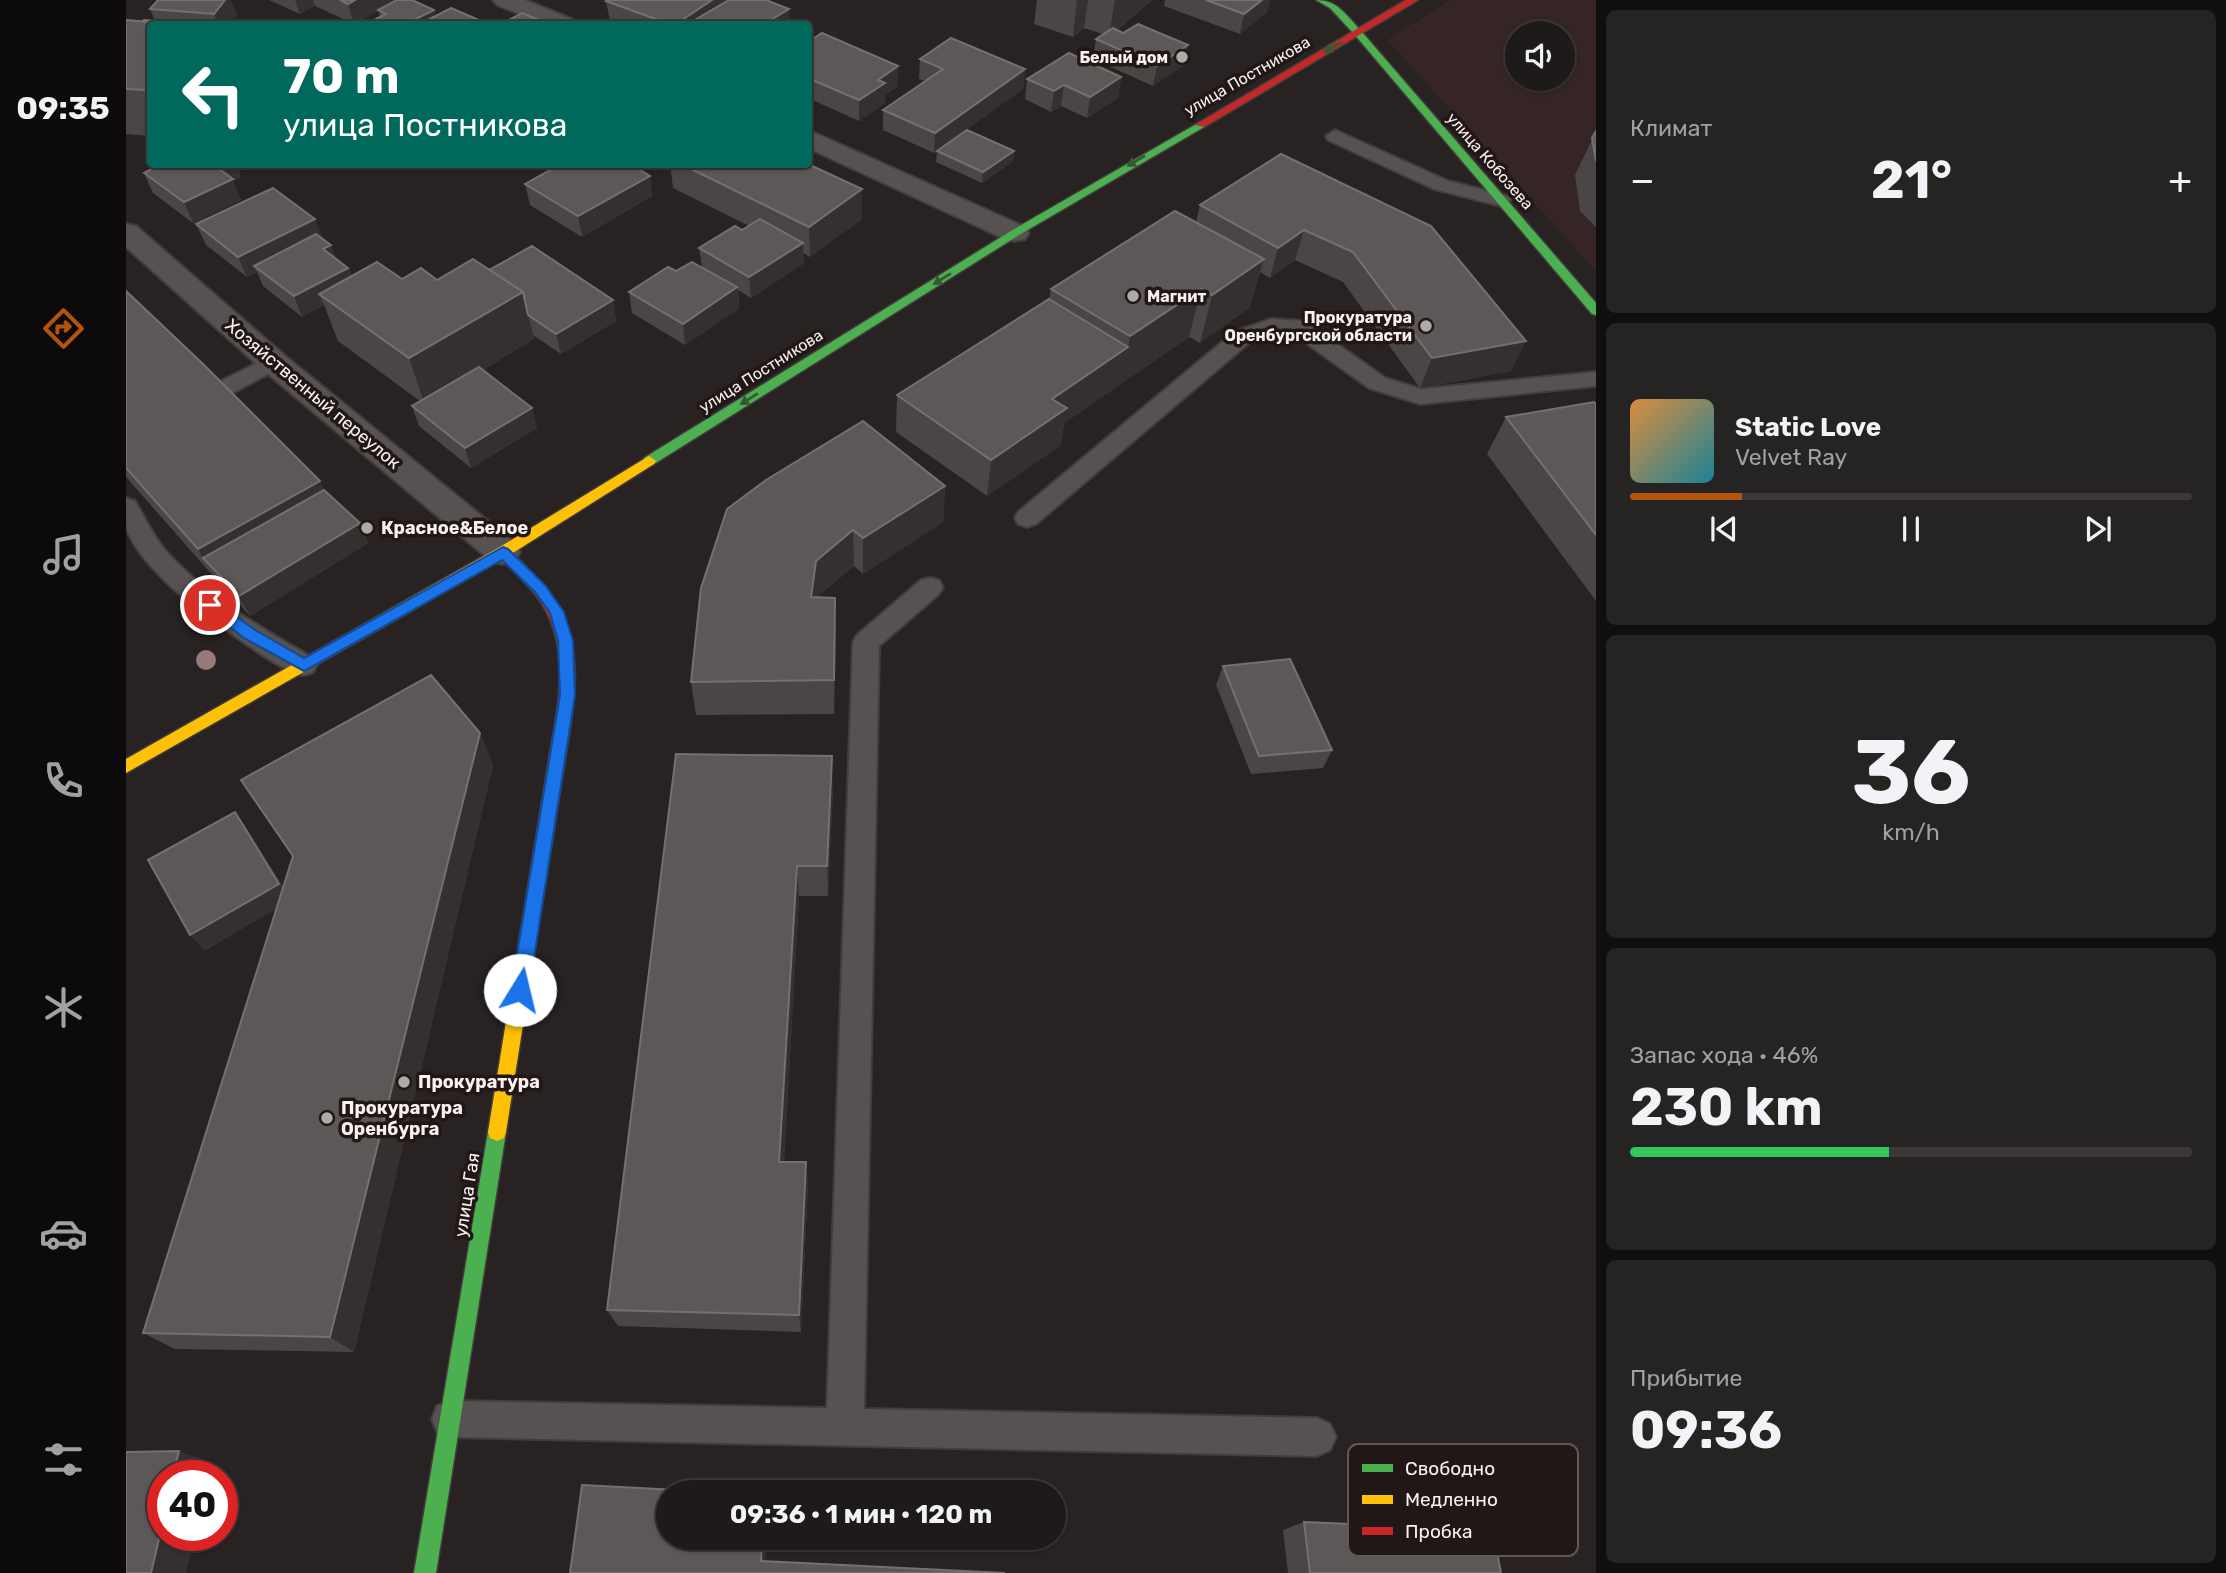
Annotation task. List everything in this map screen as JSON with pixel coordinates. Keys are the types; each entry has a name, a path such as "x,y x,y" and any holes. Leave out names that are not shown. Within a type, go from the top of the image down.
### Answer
{"main road":[{"name":"улица Кобозева","path":"1321,0 1333,6 1358,33 1596,311"},
{"name":"улица Постникова","path":"126,767 503,552 1015,233 1413,0"},
{"name":"улица Гая","path":"425,1573 568,695 565,641 556,612 540,588 503,552"}],"street":[{"path":"505,0 566,18"},
{"path":"812,140 1015,233"},
{"name":"Хозяйственный переулок","path":"126,232 273,362 503,552"}],"lane":[{"path":"1335,136 1441,185 1502,200"},
{"path":"1027,518 1242,337 1271,326 1297,326 1377,383 1420,397 1596,379"},
{"path":"217,392 273,362"},
{"path":"126,507 156,556 210,605 249,634 304,665"},
{"path":"845,1427 866,642 930,587"},
{"path":"450,1419 1317,1437"}],"shaded area":[{"path":"1450,0 1596,0 1596,272 1387,40"}],"building":[{"path":"158,0 225,0 214,14 150,9"},
{"path":"397,0 412,0 434,10 412,21 372,21 386,14 378,10"},
{"path":"712,0 680,21 661,21 606,1"},
{"path":"729,0 766,0 789,9 769,21 693,21"},
{"path":"1206,0 1262,0 1244,14"},
{"path":"451,8 481,21 426,21"},
{"path":"522,13 542,21 507,21"},
{"path":"126,20 147,22 147,87 145,90 126,89"},
{"path":"1138,24 1188,45 1157,66 1096,39 1113,28 1123,33"},
{"path":"822,33 898,66 878,80 885,83 859,100 812,80 812,39"},
{"path":"951,38 1025,69 935,133 883,110 943,69 920,59"},
{"path":"1069,53 1121,77 1090,97 1064,85 1054,91 1027,79"},
{"path":"967,130 1014,151 983,172 937,151"},
{"path":"1596,131 1596,161 1592,138"},
{"path":"1281,154 1431,226 1526,341 1432,358 1353,252 1304,230 1278,248 1200,205"},
{"path":"812,166 862,189 809,227 689,168 812,168"},
{"path":"153,168 218,168 233,179 184,202 144,173"},
{"path":"554,168 637,168 650,176 578,216 525,184"},
{"path":"273,188 315,219 238,257 196,224"},
{"path":"1175,211 1264,259 1212,295 1201,289 1130,336 1051,289"},
{"path":"760,219 803,243 749,277 699,248 735,226 742,230"},
{"path":"316,234 331,245 323,249 348,268 294,296 254,266"},
{"path":"532,246 613,300 556,334 528,315 523,292 489,270"},
{"path":"473,259 523,292 409,358 319,294 377,262 402,279 421,268 437,280"},
{"path":"692,262 737,287 683,324 629,292 668,267 676,271"},
{"path":"126,291 320,481 198,549 126,468"},
{"path":"1049,299 1128,347 1052,399 1067,408 991,460 897,395"},
{"path":"479,367 532,408 465,448 412,406"},
{"path":"1594,402 1596,404 1596,535 1506,417"},
{"path":"863,421 945,486 863,538 853,530 816,561 811,597 835,598 834,680 691,682 701,588 727,509 766,480"},
{"path":"324,490 360,523 239,596 203,558"},
{"path":"1290,659 1332,750 1259,756 1223,666"},
{"name":"Прокуратура Оренбурга","path":"431,675 480,733 330,1337 143,1333 293,856 241,780"},
{"path":"676,754 832,756 827,866 797,866 779,1162 806,1162 799,1315 607,1310"},
{"path":"235,812 279,884 190,935 148,860"},
{"path":"179,1451 177,1460 147,1460 147,1551 156,1551 151,1573 126,1573 126,1452"},
{"path":"582,1485 656,1489 656,1550 761,1550 761,1561 1005,1573 570,1573"},
{"path":"1304,1522 1348,1524 1348,1556 1498,1556 1501,1573 1310,1573"}],"traffic: fast":[{"path":"1321,0 1333,6 1358,33 1596,311"},
{"path":"649,461 1015,233 1200,125"},
{"path":"425,1573 497,1132"}],"traffic: slow":[{"path":"126,767 503,552 649,461"},
{"path":"497,1132 558,753"}],"traffic: jam":[{"path":"1200,125 1413,0"},
{"path":"503,552 542,593 557,617 563,636 568,675 558,753"}],"place":[{"name":"Белый дом","path":"1182,57"},
{"name":"Магнит","path":"1133,296"},
{"name":"Прокуратура Оренбургской области","path":"1426,326"},
{"name":"Красное&Белое","path":"367,528"},
{"name":"Прокуратура","path":"404,1082"},
{"name":"Прокуратура Оренбурга","path":"327,1118"}],"route":[{"path":"210,605 249,634 304,665 503,552 540,588 556,612 565,641 568,695 520,990"}]}
